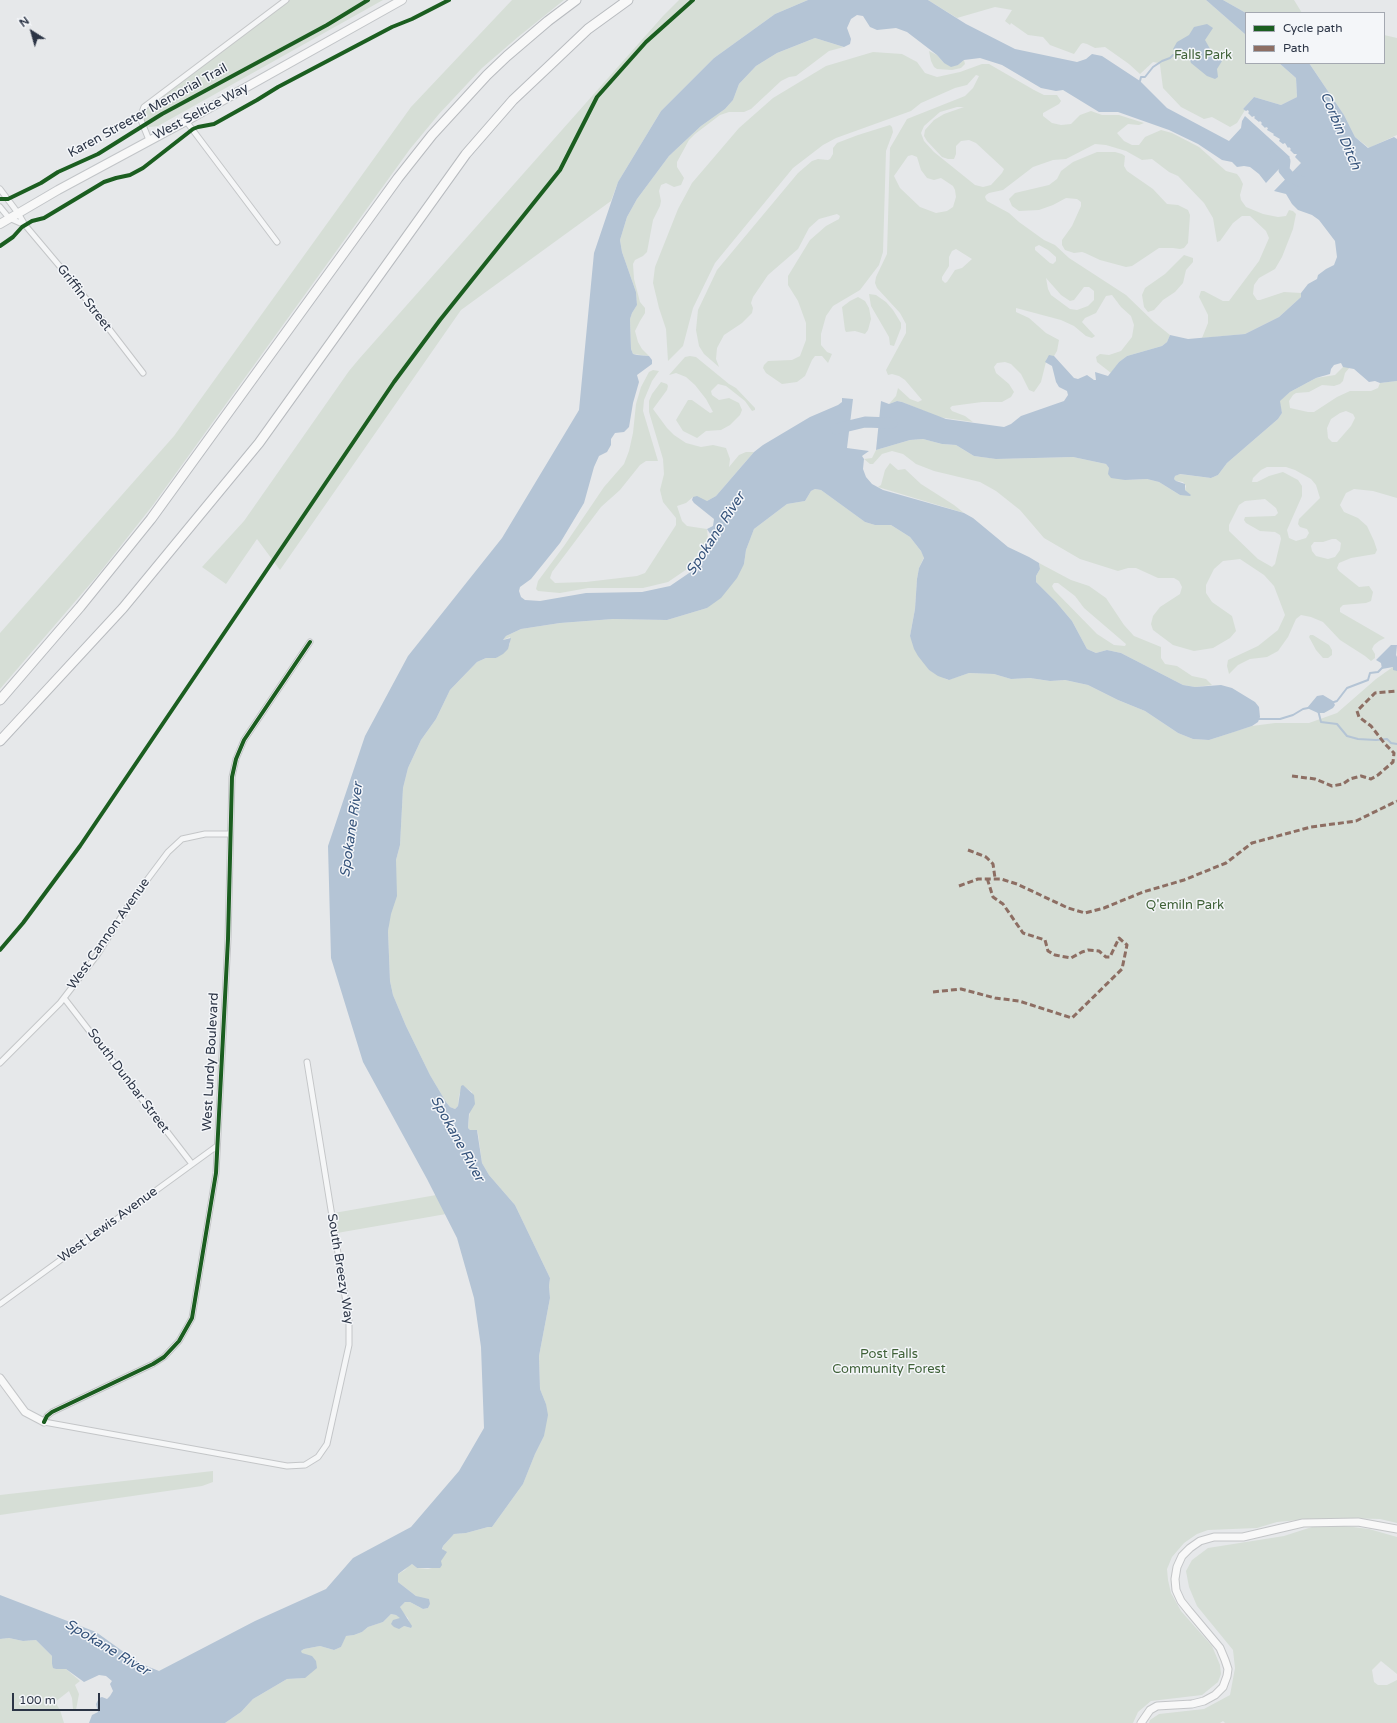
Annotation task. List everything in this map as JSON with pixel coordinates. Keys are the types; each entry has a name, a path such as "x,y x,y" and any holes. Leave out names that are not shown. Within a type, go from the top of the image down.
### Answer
{"highway":[{"path":"0,700 80,608 150,519 398,178 432,135 482,80 507,56 548,21 576,0"},
{"path":"0,741 123,608 254,449 466,154 513,100 588,29 628,0"}],"main road":[{"name":"West Seltice Way","path":"0,224 402,0"}],"street":[{"path":"149,140 141,120 144,107 286,0"},
{"path":"186,121 277,242"},
{"name":"Griffin Street","path":"0,189 25,225 73,282 143,373"},
{"path":"0,206 9,218"},
{"name":"Griffin Street","path":"9,218 25,225"},
{"name":"West Lundy Boulevard","path":"44,1422 52,1412 159,1360 169,1352 186,1331 194,1311 216,1173 228,940 231,784 236,759 244,740 310,642"},
{"name":"West Cannon Avenue","path":"0,1063 64,998 97,955 132,900 168,852 182,839 205,834 229,834"},
{"name":"South Dunbar Street","path":"64,998 192,1164"},
{"name":"South Breezy Way","path":"44,1422 287,1466 305,1465 318,1457 327,1444 349,1345 349,1321 306,1062"},
{"name":"West Lewis Avenue","path":"0,1304 217,1146"},
{"path":"0,1378 25,1412 44,1422"},
{"path":"1141,1723 1150,1710 1158,1706 1192,1704 1204,1701 1215,1695 1223,1688 1227,1676 1228,1669 1220,1648 1181,1601 1176,1590 1175,1579 1177,1567 1182,1556 1190,1548 1200,1541 1214,1537 1250,1536 1304,1523 1358,1522 1397,1529"}],"green space":[{"path":"289,0 383,0 158,126 146,126 143,116 145,109"},
{"path":"512,0 564,0 482,68 439,114 410,149 153,505 97,576 0,689 0,633 174,436 411,107"},
{"path":"679,0 808,0 775,14 714,58 661,111 618,182 611,201 461,310 280,570 257,539 226,584 202,567 244,521 349,371 359,359 663,16"},
{"name":"Falls Park","path":"928,0 1206,0 1245,34 1245,64 1280,64 1296,78 1297,97 1281,105 1254,97 1243,109 1245,110 1237,123 1230,127 1212,117 1204,119 1181,107 1163,88 1159,63 1153,62 1140,74 1105,47 1095,48 1083,43 1074,54 1050,45 1043,37 1028,35 1011,23 1010,25 1005,21 1012,10 995,7 957,18"},
{"path":"1223,0 1294,0 1301,12 1245,12"},
{"path":"1385,35 1397,38 1397,135 1369,148 1355,137 1344,115 1310,64 1385,64"},
{"path":"815,38 844,47 829,51 796,76 789,77 781,81 751,109 744,112 729,112 720,115 689,140 677,162 677,167 684,178 681,185 674,187 666,183 661,185 659,191 661,201 660,206 653,220 647,252 635,260 633,264 634,279 640,302 645,308 645,313 635,331 638,342 649,356 633,354 631,349 630,319 637,305 636,292 622,252 620,240 627,217 637,199 669,156 701,126 725,109 733,100 739,84 756,66 777,53"},
{"path":"929,51 937,55 944,63 958,65 964,60 965,64 961,68 952,70 937,69 931,61"},
{"path":"873,52 902,54 917,62 925,73 937,77 960,72 982,64 989,64 1044,95 1057,95 1061,101 1059,104 1043,113 1043,116 1052,123 1061,125 1071,124 1080,115 1091,111 1102,115 1119,115 1144,123 1139,125 1128,124 1117,133 1124,141 1132,145 1139,145 1145,137 1161,130 1172,133 1199,147 1226,171 1237,174 1243,184 1240,195 1241,200 1246,207 1263,214 1278,217 1286,216 1289,210 1296,214 1293,229 1282,257 1275,269 1259,278 1254,285 1253,294 1257,300 1284,292 1301,293 1301,297 1279,317 1245,334 1202,338 1208,323 1208,315 1199,297 1201,291 1204,291 1223,301 1229,301 1259,261 1269,238 1266,231 1250,216 1242,216 1233,223 1220,241 1217,242 1213,218 1204,203 1178,176 1169,172 1152,159 1142,160 1126,151 1106,145 1095,144 1066,159 1053,160 1033,167 1003,190 989,193 985,197 987,201 1009,213 1044,240 1055,245 1069,258 1126,295 1170,335 1167,342 1162,346 1127,356 1119,362 1111,373 1097,362 1096,357 1100,354 1109,355 1121,351 1132,337 1134,325 1131,316 1121,307 1112,295 1106,296 1096,313 1085,318 1082,322 1095,336 1092,338 1086,336 1074,326 1061,320 1016,308 1016,312 1029,318 1046,333 1059,340 1057,351 1054,356 1047,358 1041,382 1034,392 1029,390 1021,374 1011,364 1005,362 997,363 994,367 996,373 1009,384 1014,392 1011,397 1002,402 982,402 952,406 950,408 952,411 965,416 973,422 938,417 902,402 897,401 889,404 896,396 898,388 910,399 918,402 922,400 905,380 899,376 892,374 888,375 886,370 906,333 906,324 900,313 877,288 875,283 876,277 887,254 890,148 907,119 965,96 973,88 979,76 976,75 967,85 955,88 921,103 911,111 836,138 823,145 793,168 715,263 693,308 683,346 668,361 666,329 653,283 655,267 678,209 692,183 739,128 773,98 826,66","holes":["957,107 964,107 944,114 934,120 925,130 924,136 927,141 942,157 948,159 954,159 956,154 956,146 961,141 969,140 976,143 1004,169 991,185 983,187 975,185 934,152 924,141 921,133 924,126 940,112","912,155 917,157 921,170 927,178 934,180 941,178 953,186 956,197 953,207 947,211 936,213 920,207 900,188 894,176 908,156","1039,245 1048,250 1056,257 1056,261 1053,264 1050,263 1035,250 1035,247","956,249 972,259 962,268 955,270 945,283 942,280 942,277 949,266 949,257 952,251","1046,278 1061,295 1070,301 1074,300 1084,287 1089,287 1094,291 1094,300 1088,306 1077,310 1070,309 1051,295"]},
{"path":"890,125 893,132 886,151 883,252 879,265 860,290 833,306 826,316 821,334 821,345 827,352 832,354 828,363 822,356 815,356 805,376 797,382 782,384 766,373 763,368 768,361 792,360 800,356 806,340 806,323 798,301 788,285 788,276 810,240 826,226 839,219 840,216 837,214 819,219 809,228 798,249 768,275 753,297 751,303 753,308 752,313 742,323 724,335 717,348 716,359 719,367 704,354 699,346 696,330 698,310 717,270 798,173 812,161 818,159 830,159 833,154 833,148 837,143"},
{"path":"1097,152 1115,152 1122,154 1125,156 1124,166 1127,171 1153,189 1167,204 1178,205 1188,210 1190,215 1188,243 1184,248 1159,248 1132,266 1126,267 1100,260 1082,252 1074,253 1065,250 1062,245 1062,240 1072,226 1081,206 1081,202 1077,199 1066,198 1039,210 1019,211 1012,206 1009,199 1015,193 1049,185 1057,179 1061,171 1073,162"},
{"path":"1184,255 1193,258 1193,262 1186,270 1183,283 1154,310 1148,312 1144,307 1142,295 1145,288 1165,274"},
{"path":"869,294 876,295 886,302 901,323 901,328 894,346 890,345 889,337 871,306"},
{"path":"858,297 865,301 869,308 871,319 868,330 865,334 855,331 846,332 845,330 842,307"},
{"path":"685,357 696,357 736,388 755,408 755,410 752,411 745,401 726,386 718,384 711,391 712,395 719,400 729,398 739,403 742,410 740,415 730,425 721,430 706,431 697,438 683,431 676,420 688,400 692,400 710,413 713,412 706,399 695,385 686,377 676,373 669,375"},
{"path":"1343,367 1350,367 1345,373 1343,381 1340,384 1334,386 1322,385 1309,392 1296,393 1293,395 1289,401 1290,408 1314,412 1337,397 1350,391 1371,391 1378,388 1380,383 1397,381 1397,498 1373,491 1354,489 1346,493 1340,505 1344,512 1358,518 1367,526 1377,550 1375,554 1351,558 1339,563 1337,568 1359,587 1369,586 1373,592 1371,601 1366,603 1343,605 1340,608 1340,612 1385,638 1374,645 1372,649 1375,654 1375,658 1371,661 1340,640 1323,622 1301,615 1296,619 1288,637 1278,651 1267,657 1250,659 1238,665 1229,674 1227,666 1228,660 1258,646 1278,630 1285,615 1274,586 1264,575 1240,559 1223,561 1214,569 1206,585 1206,593 1212,602 1232,616 1236,631 1230,638 1213,648 1194,651 1173,645 1153,630 1151,624 1153,616 1160,607 1180,594 1182,587 1179,581 1174,578 1158,578 1136,568 1128,568 1118,571 1080,559 1044,538 1020,510 996,491 980,482 934,471 916,464 903,454 892,451 882,454 873,464 870,464 864,459 872,458 876,450 910,440 923,439 942,444 956,445 974,456 997,459 1073,457 1106,464 1125,480 1147,479 1159,482 1180,495 1190,495 1185,490 1186,486 1183,482 1176,481 1174,479 1175,476 1179,474 1211,478 1218,475 1227,463 1278,419 1282,413 1279,401 1290,392 1316,378 1335,375","holes":["1346,411 1353,414 1355,418 1351,426 1337,442 1332,442 1328,438 1327,428 1331,419","1267,467 1286,467 1311,479 1316,485 1320,498 1299,519 1298,524 1300,527 1307,529 1309,533 1306,538 1296,541 1289,538 1287,530 1302,496 1302,486 1298,480 1283,472 1269,476 1257,482 1252,482 1253,478 1261,470","1265,499 1276,508 1278,513 1275,516 1245,517 1244,520 1246,523 1260,531 1275,532 1280,535 1281,539 1275,564 1272,567 1258,559 1229,531 1229,525 1239,505 1245,501","1336,539 1341,543 1340,550 1335,557 1328,559 1316,556 1312,551 1311,546 1314,542 1323,542"]},
{"path":"653,370 659,371 652,381 644,400 643,411 658,461 646,461 640,465 620,490 601,507 552,572 550,578 555,583 586,582 637,576 645,573 676,525 676,518 663,502 660,490 664,474 663,459 649,412 649,401 652,394 661,382 667,384 667,390 653,409 674,435 686,443 701,447 713,445 726,448 730,459 729,467 739,455 746,452 754,452 716,496 707,501 693,497 686,503 677,506 682,521 687,526 707,529 708,539 706,549 693,565 668,582 643,588 588,588 560,593 538,591 536,589 538,581 604,487 624,464 633,433 636,404 641,387 649,372"},
{"path":"890,463 898,470 905,469 921,484 964,513 878,487 881,485 885,470"},
{"name":"Post Falls Community Forest","path":"815,489 821,490 865,522 875,525 891,525 910,537 921,551 924,557 919,568 917,579 915,609 910,636 929,670 948,680 969,673 994,674 1011,679 1030,678 1050,681 1065,680 1088,685 1145,711 1178,733 1193,739 1209,740 1252,726 1275,723 1309,723 1337,713 1376,679 1397,664 1397,1523 1380,1519 1344,1518 1277,1522 1257,1528 1208,1530 1197,1534 1184,1543 1172,1557 1167,1569 1171,1593 1181,1611 1212,1646 1220,1665 1221,1674 1218,1682 1202,1695 1151,1701 1138,1712 1133,1723 225,1723 241,1712 253,1699 287,1679 305,1678 301,1651 304,1649 320,1646 334,1650 341,1647 345,1636 354,1635 362,1632 368,1627 383,1622 391,1614 400,1617 404,1626 411,1628 408,1618 402,1612 400,1607 405,1602 410,1602 423,1609 428,1608 430,1604 416,1596 398,1582 398,1574 412,1564 417,1568 428,1569 436,1567 441,1561 443,1546 454,1534 492,1527 523,1484 544,1436 546,1404 540,1389 539,1356 550,1298 550,1278 515,1205 489,1175 482,1163 477,1130 470,1130 468,1128 472,1092 463,1086 459,1095 458,1106 455,1109 450,1107 446,1102 430,1075 406,1026 393,995 390,981 388,931 396,860 400,845 403,788 408,768 421,740 436,719 450,690 477,662 486,658 496,658 510,644 510,637 503,640 506,636 521,629 560,623 613,619 667,620 707,608 744,564 746,550 754,529 787,504 805,501 811,491"},
{"path":"1039,563 1071,580 1089,586 1106,598 1124,625 1134,636 1161,647 1161,658 1165,664 1177,666 1192,676 1206,679 1212,685 1195,687 1183,685 1121,653 1107,650 1096,653 1087,649 1072,621 1036,582 1036,576 1040,569","holes":["1054,583 1058,583 1075,596 1084,608 1126,644 1125,646 1114,645 1097,634 1054,590 1052,586"]},
{"path":"1310,635 1313,635 1329,645 1332,650 1332,655 1328,658 1323,658 1316,650 1309,637"},
{"path":"442,1194 452,1213 337,1233 334,1213"},
{"path":"213,1471 213,1482 202,1486 0,1515 0,1495"},
{"path":"1315,1526 1345,1526 1369,1529 1397,1537 1397,1674 1381,1661 1372,1670 1374,1682 1378,1685 1387,1685 1397,1680 1397,1723 1225,1723 1223,1721 1220,1723 1149,1723 1150,1720 1159,1714 1204,1709 1230,1695 1235,1668 1233,1650 1197,1606 1189,1587 1186,1571 1192,1560 1208,1548 1284,1536"},
{"path":"9,1638 23,1641 36,1640 52,1656 52,1664 56,1669 66,1669 80,1681 75,1685 79,1694 76,1710 73,1709 72,1698 69,1691 55,1702 60,1710 64,1723 0,1723 0,1639"}],"water":[{"name":"Spokane River","path":"808,0 928,0 966,24 1015,49 1077,62 1086,59 1092,54 1102,56 1140,81 1167,108 1229,141 1241,128 1242,121 1245,116 1290,157 1266,183 1259,174 1250,167 1237,167 1232,162 1222,160 1198,144 1169,130 1118,112 1099,112 1063,90 1056,91 1041,88 1002,65 980,58 964,60 958,65 951,67 944,63 937,55 907,32 896,28 877,30 870,27 863,16 857,15 851,19 847,28 851,39 850,44 844,47 815,38 777,53 756,66 739,84 733,100 725,109 701,126 669,156 637,199 627,217 620,240 622,252 636,292 637,305 630,319 631,349 633,354 649,356 652,360 652,364 637,375 639,382 633,403 629,427 624,432 615,433 611,439 611,445 607,452 599,456 594,467 584,503 560,543 531,579 520,587 519,591 521,597 525,600 540,601 586,593 642,592 670,586 695,569 706,555 713,538 707,529 713,526 714,519 694,503 692,500 693,497 697,496 707,501 716,496 754,452 763,445 810,417 838,405 842,402 842,398 853,399 847,448 869,451 862,456 864,459 863,469 866,477 872,484 883,490 964,513 973,518 1008,547 1039,563 1040,569 1036,576 1036,582 1072,621 1087,649 1096,653 1107,650 1121,653 1183,685 1195,687 1221,685 1232,688 1255,702 1259,707 1260,717 1258,722 1252,726 1209,740 1193,739 1178,733 1145,711 1088,685 1065,680 1050,681 1030,678 1011,679 994,674 969,673 949,680 938,676 929,670 918,656 910,636 915,609 917,579 919,568 924,558 921,551 910,537 891,525 875,525 865,522 821,490 815,489 811,491 805,501 787,504 754,529 746,550 744,564 737,578 721,598 707,608 667,620 613,619 560,623 521,629 506,636 503,640 511,638 508,649 503,654 496,658 486,658 477,662 450,690 436,719 421,740 408,768 403,788 400,845 396,860 397,896 391,914 388,931 390,981 393,995 406,1026 430,1075 446,1102 450,1107 455,1109 458,1106 461,1086 463,1085 474,1095 475,1104 469,1114 468,1128 470,1130 477,1130 482,1163 489,1175 515,1205 550,1278 550,1298 539,1356 540,1389 546,1404 548,1415 544,1436 523,1484 492,1527 454,1534 443,1546 442,1549 447,1552 441,1561 442,1565 440,1568 417,1568 412,1564 398,1574 398,1582 416,1596 429,1599 430,1604 428,1608 423,1609 410,1602 405,1602 400,1607 412,1626 411,1628 404,1626 399,1629 394,1627 391,1624 393,1620 400,1618 391,1614 383,1622 368,1627 362,1632 346,1636 341,1647 334,1650 320,1646 304,1649 301,1651 302,1653 312,1656 316,1661 317,1668 305,1678 287,1679 253,1699 241,1712 225,1723 89,1723 92,1715 98,1712 96,1704 99,1698 102,1697 107,1699 113,1691 110,1684 112,1681 106,1676 99,1675 84,1682 66,1669 53,1668 52,1656 36,1640 23,1641 9,1638 0,1639 0,1595 96,1632 139,1663 159,1671 255,1621 326,1589 353,1558 411,1527 459,1471 484,1428 481,1347 474,1298 457,1238 427,1179 363,1062 331,958 328,846 365,736 408,656 502,538 579,410 594,253 618,182 661,111 714,58 775,14"},
{"path":"1206,0 1223,0 1245,12 1245,34"},
{"path":"1207,24 1213,28 1205,40 1213,54 1222,61 1217,69 1218,77 1215,79 1207,76 1191,63 1190,60 1194,55 1190,49 1180,54 1173,49 1177,42 1189,35 1194,27"},
{"name":"Corbin Ditch","path":"1280,64 1310,64 1344,115 1355,137 1368,148 1394,137 1397,139 1397,381 1380,383 1375,381 1369,382 1354,369 1343,367 1341,363 1334,365 1330,374 1316,378 1290,392 1280,401 1282,413 1278,419 1227,463 1218,475 1211,478 1180,474 1175,476 1174,479 1176,481 1185,484 1185,490 1191,495 1190,496 1180,495 1159,482 1147,479 1125,480 1111,478 1108,474 1109,468 1106,464 1073,457 996,459 974,456 956,445 942,444 923,439 910,440 876,450 881,401 889,404 897,401 902,402 946,419 1004,427 1011,424 1021,416 1064,401 1068,395 1067,391 1059,387 1056,382 1052,366 1045,362 1049,355 1054,356 1074,378 1078,379 1087,375 1096,380 1095,372 1108,376 1119,362 1127,356 1162,346 1167,342 1170,335 1188,339 1245,334 1279,317 1301,297 1301,293 1308,284 1317,279 1318,275 1326,269 1334,265 1337,257 1335,241 1319,220 1312,215 1298,210 1286,194 1274,191 1301,163 1295,157 1297,154 1294,154 1285,143 1283,144 1279,141 1280,139 1267,130 1268,128 1265,128 1260,121 1259,122 1254,118 1254,116 1252,117 1248,113 1248,110 1246,111 1243,109 1254,97 1281,105 1297,97 1296,78"},
{"path":"1391,645 1397,645 1397,671 1393,670 1393,667 1382,669 1381,663 1376,660"},
{"path":"1323,695 1333,701 1335,705 1333,708 1324,713 1318,713 1307,708 1317,696"}],"waterway":[{"path":"1140,81 1141,77 1145,77 1153,67 1173,55"},
{"path":"1275,155 1279,156 1285,161 1284,170 1289,176 1302,182"},
{"path":"836,429 865,422 892,423"},
{"path":"1331,703 1337,701 1347,688 1368,680 1370,673 1378,672 1382,668"},
{"path":"1256,719 1280,719 1308,708"},
{"path":"1318,710 1321,722 1337,724 1347,736 1358,739 1387,739 1391,743 1397,744"}],"marked path":[{"path":"1292,776 1315,779 1332,786 1343,784 1350,779 1361,776 1371,779 1378,775 1393,762 1394,753 1371,726 1359,717 1357,711 1375,693 1397,691"},
{"path":"959,886 978,879 1001,879 1017,884 1068,908 1085,913 1104,908 1143,892 1184,880 1226,863 1252,843 1311,827 1356,821 1397,801"},
{"path":"968,850 986,857 993,864 995,878"},
{"path":"933,992 961,989 995,998 1019,1001 1072,1018 1122,969 1127,945 1119,938 1110,957 1106,957 1099,951 1088,950 1071,958 1055,955 1048,951 1045,940 1023,933 1003,904 993,897 987,878"}],"cycle path":[{"name":"Karen Streeter Memorial Trail","path":"0,199 8,199 41,183 58,172 98,154 162,114 327,25 368,0"},
{"path":"0,246 13,237 22,227 32,221 44,218 104,182 130,175 143,168 193,129 214,124 278,87 392,27 412,19 449,0"},
{"path":"0,950 23,923 80,846 394,382 440,320 560,170 597,97 646,42 693,0"},
{"path":"44,1422 47,1416 52,1412 153,1364 164,1357 179,1341 192,1318 216,1173 228,939 232,777 236,759 244,740 310,642"}],"park label":[{"name":"Q'emiln Park","path":"1185,906"}]}
